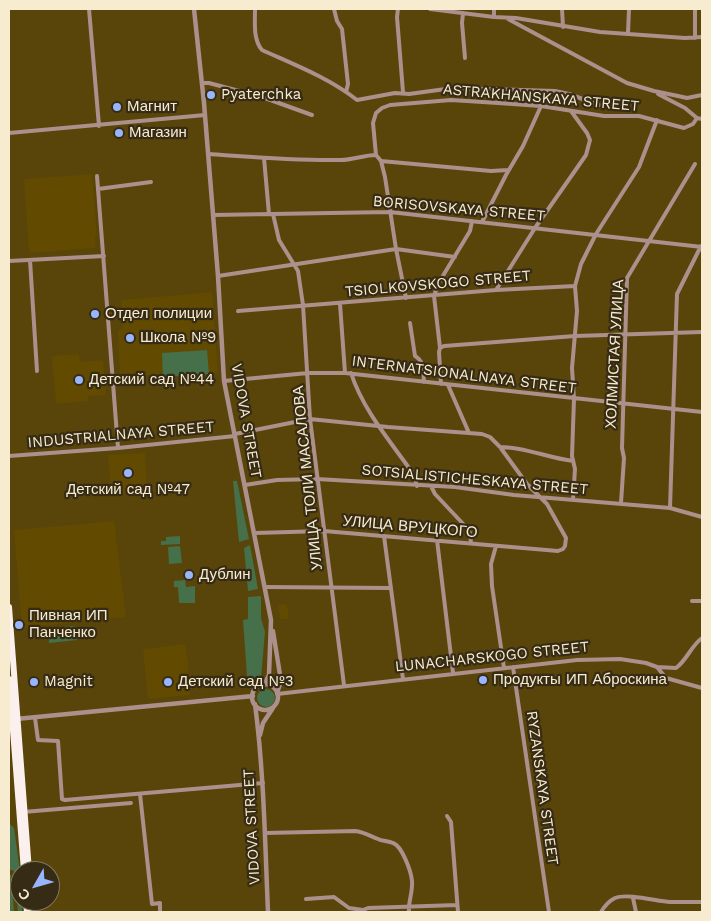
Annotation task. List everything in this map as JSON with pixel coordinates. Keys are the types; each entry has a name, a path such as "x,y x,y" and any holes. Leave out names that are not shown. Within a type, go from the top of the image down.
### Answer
{"highway":[{"path":"9,607 24,861"},
{"path":"9,679 15,720"},
{"path":"22,812 28,861"}],"street":[{"path":"89,9 99,126"},
{"name":"VIDOVA STREET","path":"194,9 218,276 224,381 271,620 269,675 264,685"},
{"name":"ASTRAKHANSKAYA STREET","path":"255,9 257,45 262,50 324,79 357,100 403,92 409,94 453,88 555,92 569,94 599,105"},
{"path":"334,9 337,21 342,29 348,84 346,92"},
{"path":"398,9 403,92"},
{"path":"430,9 508,19 516,18 600,32 702,37"},
{"path":"494,9 494,17"},
{"path":"562,9 563,27"},
{"path":"628,33 629,9"},
{"path":"695,9 695,38"},
{"path":"464,14 462,24 465,58"},
{"name":"ASTRAKHANSKAYA STREET","path":"508,19 627,83 654,92 687,98 702,94"},
{"path":"202,83 262,97 312,114"},
{"path":"498,103 500,90"},
{"path":"654,92 685,108 700,119"},
{"name":"ASTRAKHANSKAYA STREET","path":"376,155 373,123 376,113 390,105 451,100 541,106 604,116 639,116 684,128 700,119"},
{"path":"482,222 508,170 524,146 541,106"},
{"path":"496,290 500,280 586,155 590,140 571,110"},
{"path":"9,134 205,116"},
{"path":"573,499 575,469 573,461 574,399 572,368 577,311 575,286 581,264 596,234 639,167 657,120"},
{"path":"208,154 264,158 344,160 364,155 376,155 382,161 406,298"},
{"name":"УЛИЦА ТОЛИ МАСАЛОВА","path":"264,158 271,214 279,240 298,271 303,305 310,419 316,479 344,685"},
{"path":"382,161 491,171 508,170"},
{"name":"ХОЛМИСТАЯ УЛИЦА","path":"621,503 624,458 622,448 627,278 696,164"},
{"path":"97,176 118,448"},
{"path":"98,189 151,182"},
{"name":"BORISOVSKAYA STREET","path":"213,215 390,212 702,246"},
{"path":"441,384 440,348 434,296 438,284 470,231 472,221"},
{"path":"670,508 675,333 678,294 702,246"},
{"path":"218,276 293,263 396,249 455,257"},
{"path":"9,261 104,256"},
{"path":"30,260 38,371"},
{"name":"TSIOLKOVSKOGO STREET","path":"238,311 496,290 575,286"},
{"path":"340,304 345,373"},
{"path":"410,323 415,356 423,364 424,382"},
{"path":"440,348 444,346 575,336 702,332"},
{"name":"INTERNATSIONALNAYA STREET","path":"224,381 308,373 351,373 702,412"},
{"path":"351,373 355,386 367,408 412,472 417,486"},
{"path":"448,385 468,433"},
{"name":"INDUSTRIALNAYA STREET","path":"9,456 118,448 235,435 310,419 482,434 490,437 500,447 530,451 573,461"},
{"path":"500,447 527,484 540,496"},
{"name":"SOTSIALISTICHESKAYA STREET","path":"245,485 277,480 316,479 455,487 514,495 670,508 702,517"},
{"path":"431,486 435,494 470,533 471,543"},
{"name":"УЛИЦА ВРУЦКОГО","path":"255,533 324,531 558,551 565,546 566,538 547,504 540,496"},
{"path":"384,536 404,679"},
{"path":"438,540 453,673"},
{"path":"496,546 491,564 492,586 504,668"},
{"path":"265,586 390,588"},
{"path":"692,601 702,601"},
{"path":"260,741 263,723 278,700 277,693 281,681 271,620"},
{"path":"657,667 676,668 691,648 702,638"},
{"name":"LUNACHARSKOGO STREET","path":"277,693 513,666 620,658 657,667 666,678 702,688"},
{"name":"RYZANSKAYA STREET","path":"513,666 549,912"},
{"path":"274,707 264,710 255,704 253,696 257,688 264,685 272,686 277,693"},
{"path":"15,720 253,696"},
{"name":"VIDOVA STREET","path":"255,704 263,782 268,912"},
{"path":"35,718 38,740 58,741 62,799 64,800 263,782"},
{"path":"140,794 152,904 160,903 160,912"},
{"path":"22,812 131,804"},
{"path":"448,816 451,822 458,912"},
{"path":"264,833 355,831 364,832 398,845 412,879 409,912"},
{"path":"601,912 614,898 624,896 668,902 702,902"},
{"path":"306,899 334,897 349,908 363,911 368,908 458,905"},
{"path":"634,898 636,912"}],"shaded area":[{"path":"92,174 97,235 95,236 96,248 29,253 24,179"},
{"path":"212,292 218,373 152,378 151,375 120,378 118,330 122,329 121,300"},
{"name":"Детский сад №44","path":"79,354 80,362 103,360 106,395 88,396 88,401 56,404 52,356"},
{"name":"Детский сад №47","path":"145,453 147,491 111,494 108,455"},
{"path":"114,521 126,617 22,628 14,530"},
{"path":"287,604 289,619 280,619 278,605"},
{"name":"Детский сад №3","path":"185,644 189,669 190,695 148,699 143,649"}],"green space":[{"path":"207,350 209,374 163,377 162,353"},
{"path":"233,481 237,481 249,539 239,542"},
{"path":"180,536 180,544 161,545 161,541 166,541 166,537"},
{"path":"250,545 258,589 248,591 244,548"},
{"path":"180,546 182,563 169,564 168,547"},
{"path":"185,580 186,587 195,586 195,603 179,603 178,587 174,587 174,581"},
{"path":"261,596 261,618 265,632 261,678 253,680 253,676 247,676 243,620 248,619 248,597"},
{"path":"75,626 77,640 49,643 48,629"},
{"path":"266,689 272,692 275,698 272,704 266,707 260,704 257,698 260,692"},
{"path":"9,823 14,828 19,861 10,861 9,870"},
{"path":"10,875 10,911 14,912 9,912"}],"place":[{"name":"Pyaterchka","path":"211,95"},
{"name":"Магнит","path":"117,107"},
{"name":"Магазин","path":"119,133"},
{"name":"Отдел полиции","path":"95,314"},
{"name":"Школа №9","path":"130,338"},
{"name":"Детский сад №44","path":"79,380"},
{"name":"Детский сад №47","path":"128,473"},
{"name":"Дублин","path":"189,575"},
{"name":"Пивная ИП Панченко","path":"19,625"},
{"name":"Продукты ИП Аброскина","path":"483,680"},
{"name":"Magnit","path":"34,682"},
{"name":"Детский сад №3","path":"168,682"}]}
